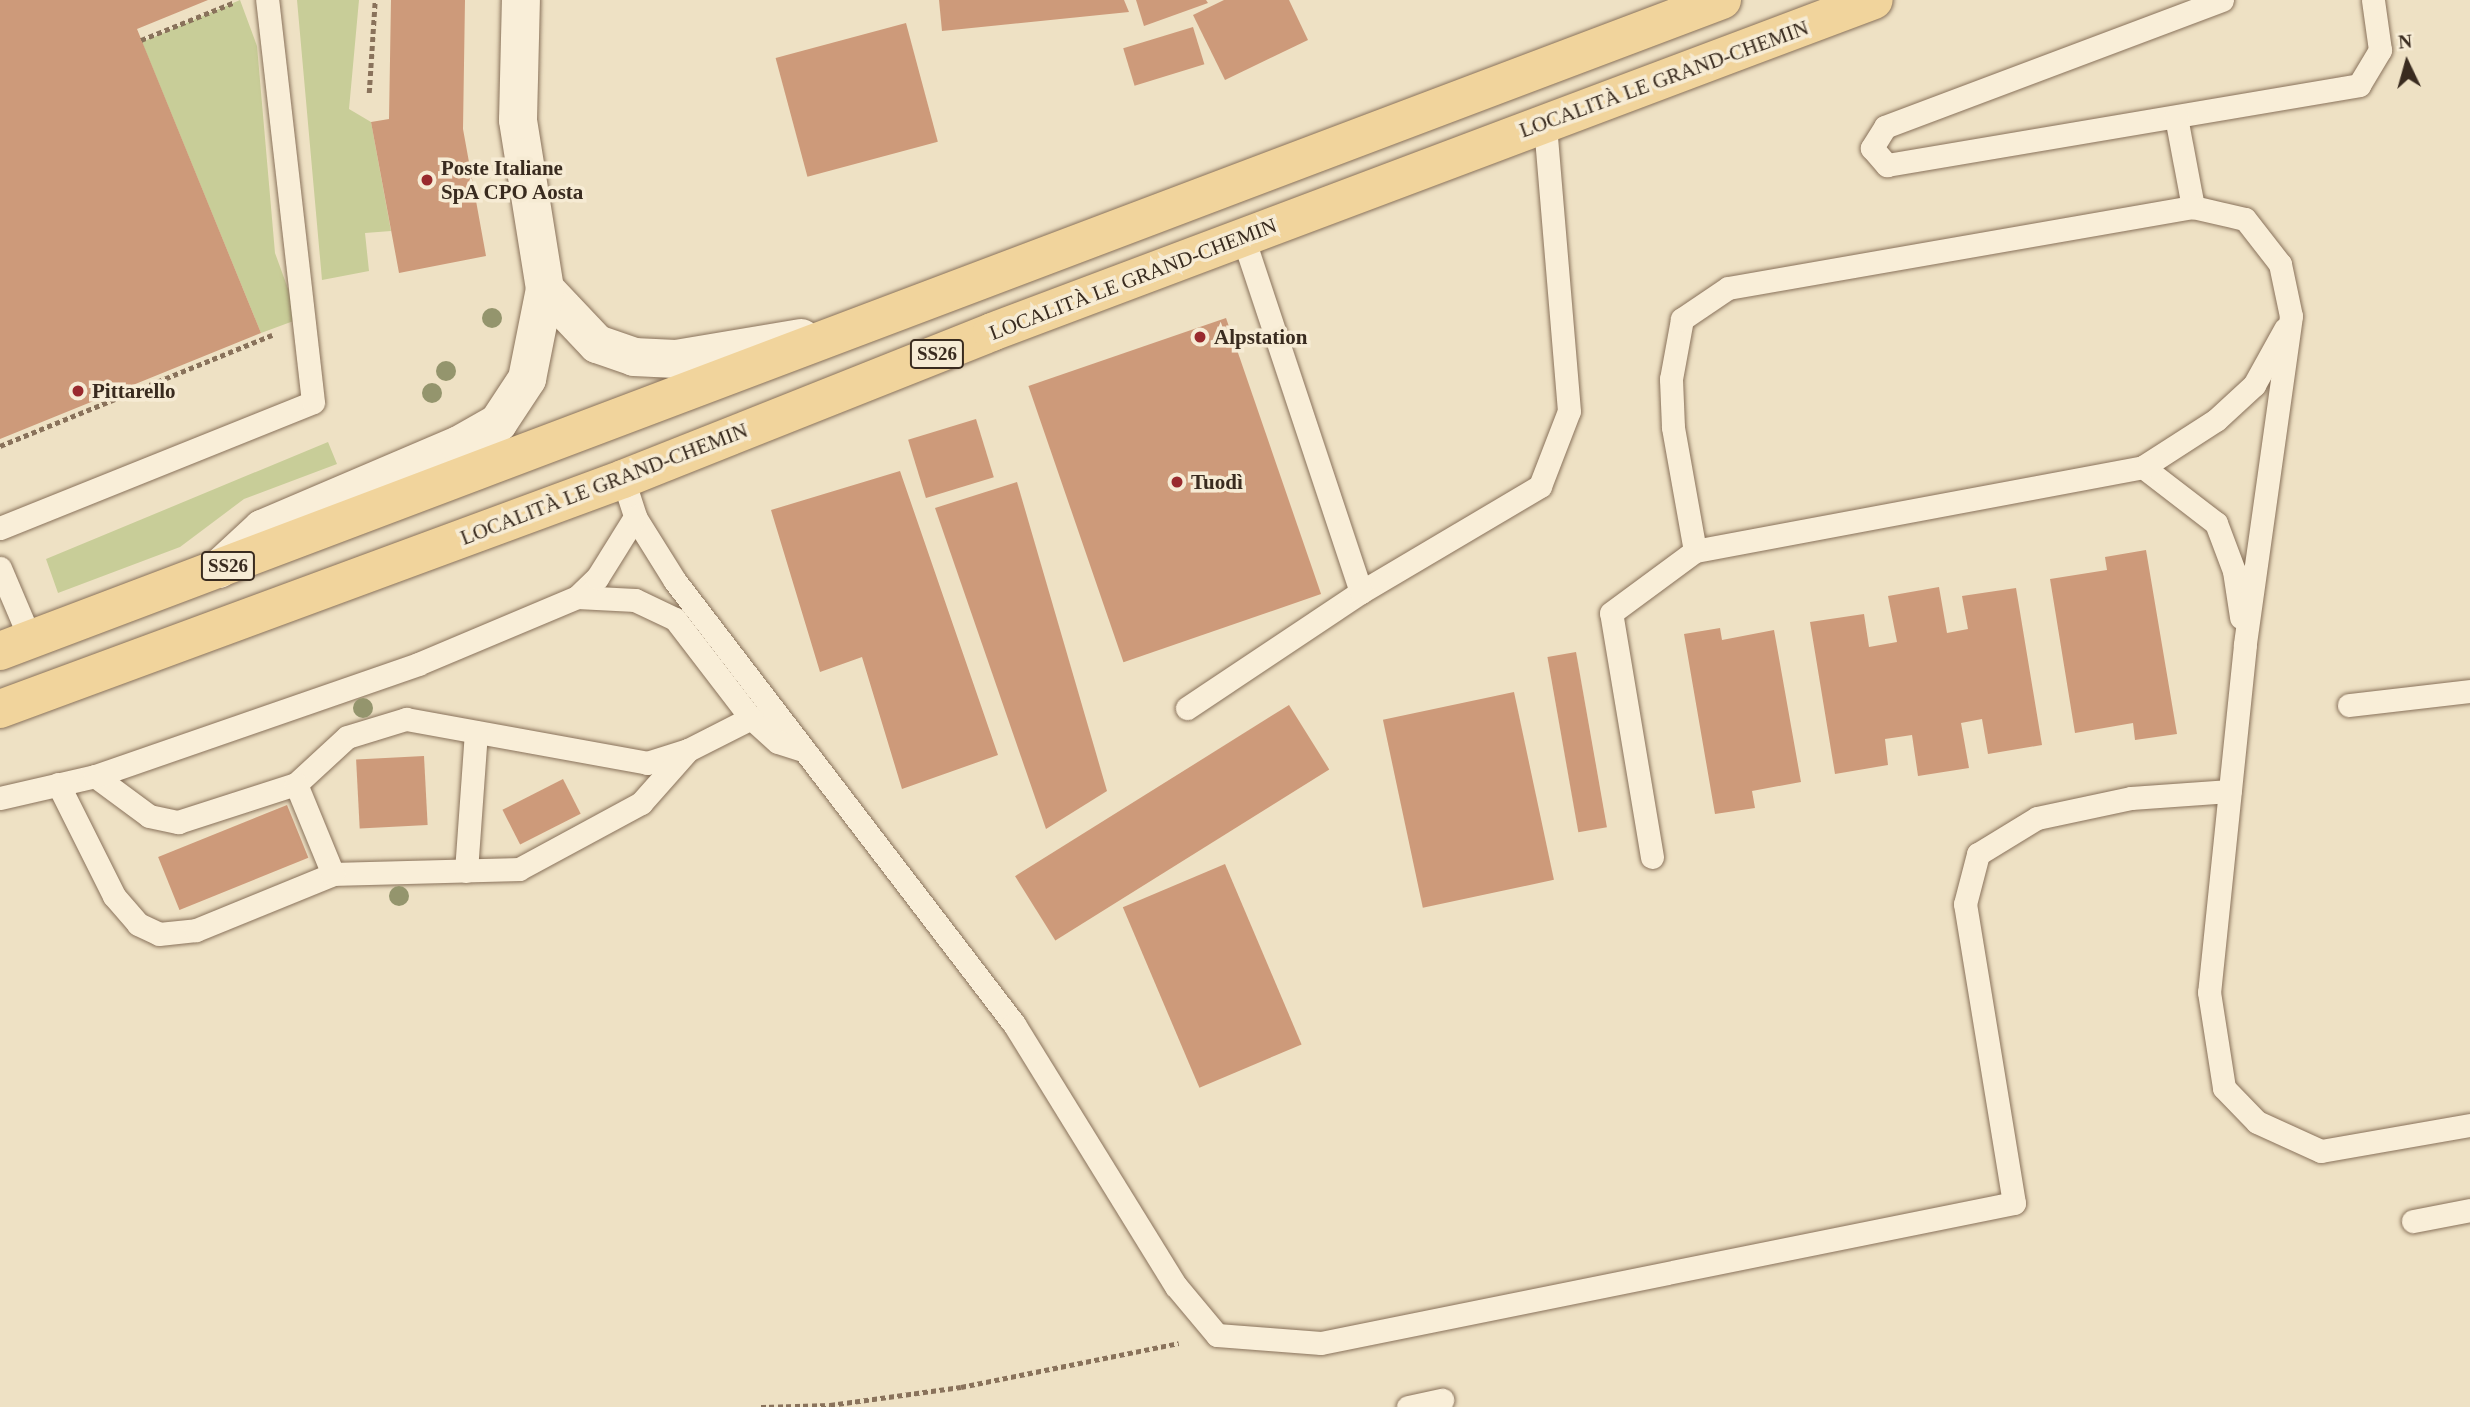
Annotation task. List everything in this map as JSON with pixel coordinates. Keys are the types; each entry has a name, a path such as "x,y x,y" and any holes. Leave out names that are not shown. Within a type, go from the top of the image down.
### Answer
{"main road":[{"name":"SS26","path":"15,646 841,331 1722,0"},
{"name":"LOCALITÀ LE GRAND-CHEMIN","path":"0,709 623,479 1243,237 1874,0"}],"street":[{"path":"217,570 262,529 459,445 498,423 527,379 545,289 518,120 521,0"},
{"path":"545,289 597,344 634,357 676,359 841,331"}],"lane":[{"path":"0,528 313,402 267,0"},
{"path":"2222,0 1885,127 1872,148 1887,165 2359,85 2380,50 2373,0"},
{"path":"2176,117 2193,207"},
{"path":"1186,708 1361,592 1540,486 1569,411 1545,123"},
{"path":"1695,551 1672,427 1671,379 1682,319 1728,288 2193,207 2245,219 2280,264 2291,316 2245,645 2209,992 2224,1088 2257,1122 2321,1151 2470,1125"},
{"path":"1243,237 1361,592"},
{"path":"1652,857 1611,613 1695,551 2143,467 2216,420 2254,385 2291,316"},
{"path":"2143,467 2216,523 2234,571 2245,645"},
{"path":"623,479 635,517 675,581 1013,1024 1176,1286 1217,1335 1321,1343 2014,1203 1965,904 1978,853 2037,818 2131,798 2230,791"},
{"path":"0,798 95,776 418,664 577,597 597,578 635,517"},
{"path":"0,568 15,646"},
{"path":"577,597 635,600 675,619 751,718 778,742 805,751"},
{"path":"2349,705 2470,691"},
{"path":"95,776 149,816 178,822 296,785 347,737 406,719 647,762 688,750 751,718"},
{"path":"466,871 476,732"},
{"path":"58,784 114,896 138,924 159,934 195,930 333,874 519,869 641,803 688,750"},
{"path":"296,785 333,874"},
{"path":"2413,1221 2470,1210"},
{"path":"1408,1407 1442,1400"}],"path":[{"path":"141,40 241,0"},
{"path":"369,93 375,0"},
{"path":"0,446 302,322"},
{"path":"761,1407 830,1405 961,1387 1217,1335"}],"green space":[{"path":"240,0 257,46 275,253 299,319 261,333 142,42"},
{"path":"297,0 359,0 349,109 371,122 391,231 365,233 369,271 322,280"},
{"path":"328,442 337,464 244,499 180,547 58,593 46,559"}],"building":[{"path":"0,0 208,0 137,29 261,333 0,439"},
{"name":"Poste Italiane SpA CPO Aosta","path":"391,0 465,0 463,129 486,256 399,273 371,122 389,119"},
{"path":"939,0 1124,0 1129,12 942,31"},
{"path":"1136,0 1206,0 1208,3 1144,26"},
{"path":"1224,0 1289,0 1308,40 1225,80 1193,15"},
{"path":"906,23 938,142 807,177 776,58"},
{"path":"1193,27 1204,64 1135,86 1123,48"},
{"path":"1226,318 1321,594 1123,662 1028,386"},
{"path":"976,419 994,477 926,498 908,440"},
{"path":"900,471 998,755 902,789 862,657 820,672 771,510"},
{"path":"1017,482 1107,791 1046,829 935,508"},
{"path":"2146,550 2177,734 2135,740 2133,723 2075,733 2050,579 2107,570 2105,557"},
{"path":"1939,587 1947,633 1968,629 1962,596 2016,588 2042,745 1988,754 1982,719 1961,723 1969,768 1918,776 1912,735 1885,739 1888,765 1835,774 1810,622 1864,614 1869,647 1897,642 1888,596"},
{"path":"1720,628 1722,640 1774,630 1801,782 1752,791 1755,808 1715,814 1684,634"},
{"path":"1576,652 1607,827 1578,832 1547,657"},
{"path":"1514,692 1554,880 1423,908 1383,720"},
{"path":"1289,705 1329,769 1055,941 1015,876"},
{"path":"424,756 428,825 360,828 356,760"},
{"path":"563,779 581,814 520,845 502,810"},
{"path":"287,805 308,858 179,910 158,857"},
{"path":"1225,864 1302,1044 1199,1088 1123,907"}],"place":[{"name":"Poste Italiane SpA CPO Aosta","path":"427,180"},
{"name":"Alpstation","path":"1200,337"},
{"name":"Pittarello","path":"78,391"},
{"name":"Tuodì","path":"1177,482"}]}
